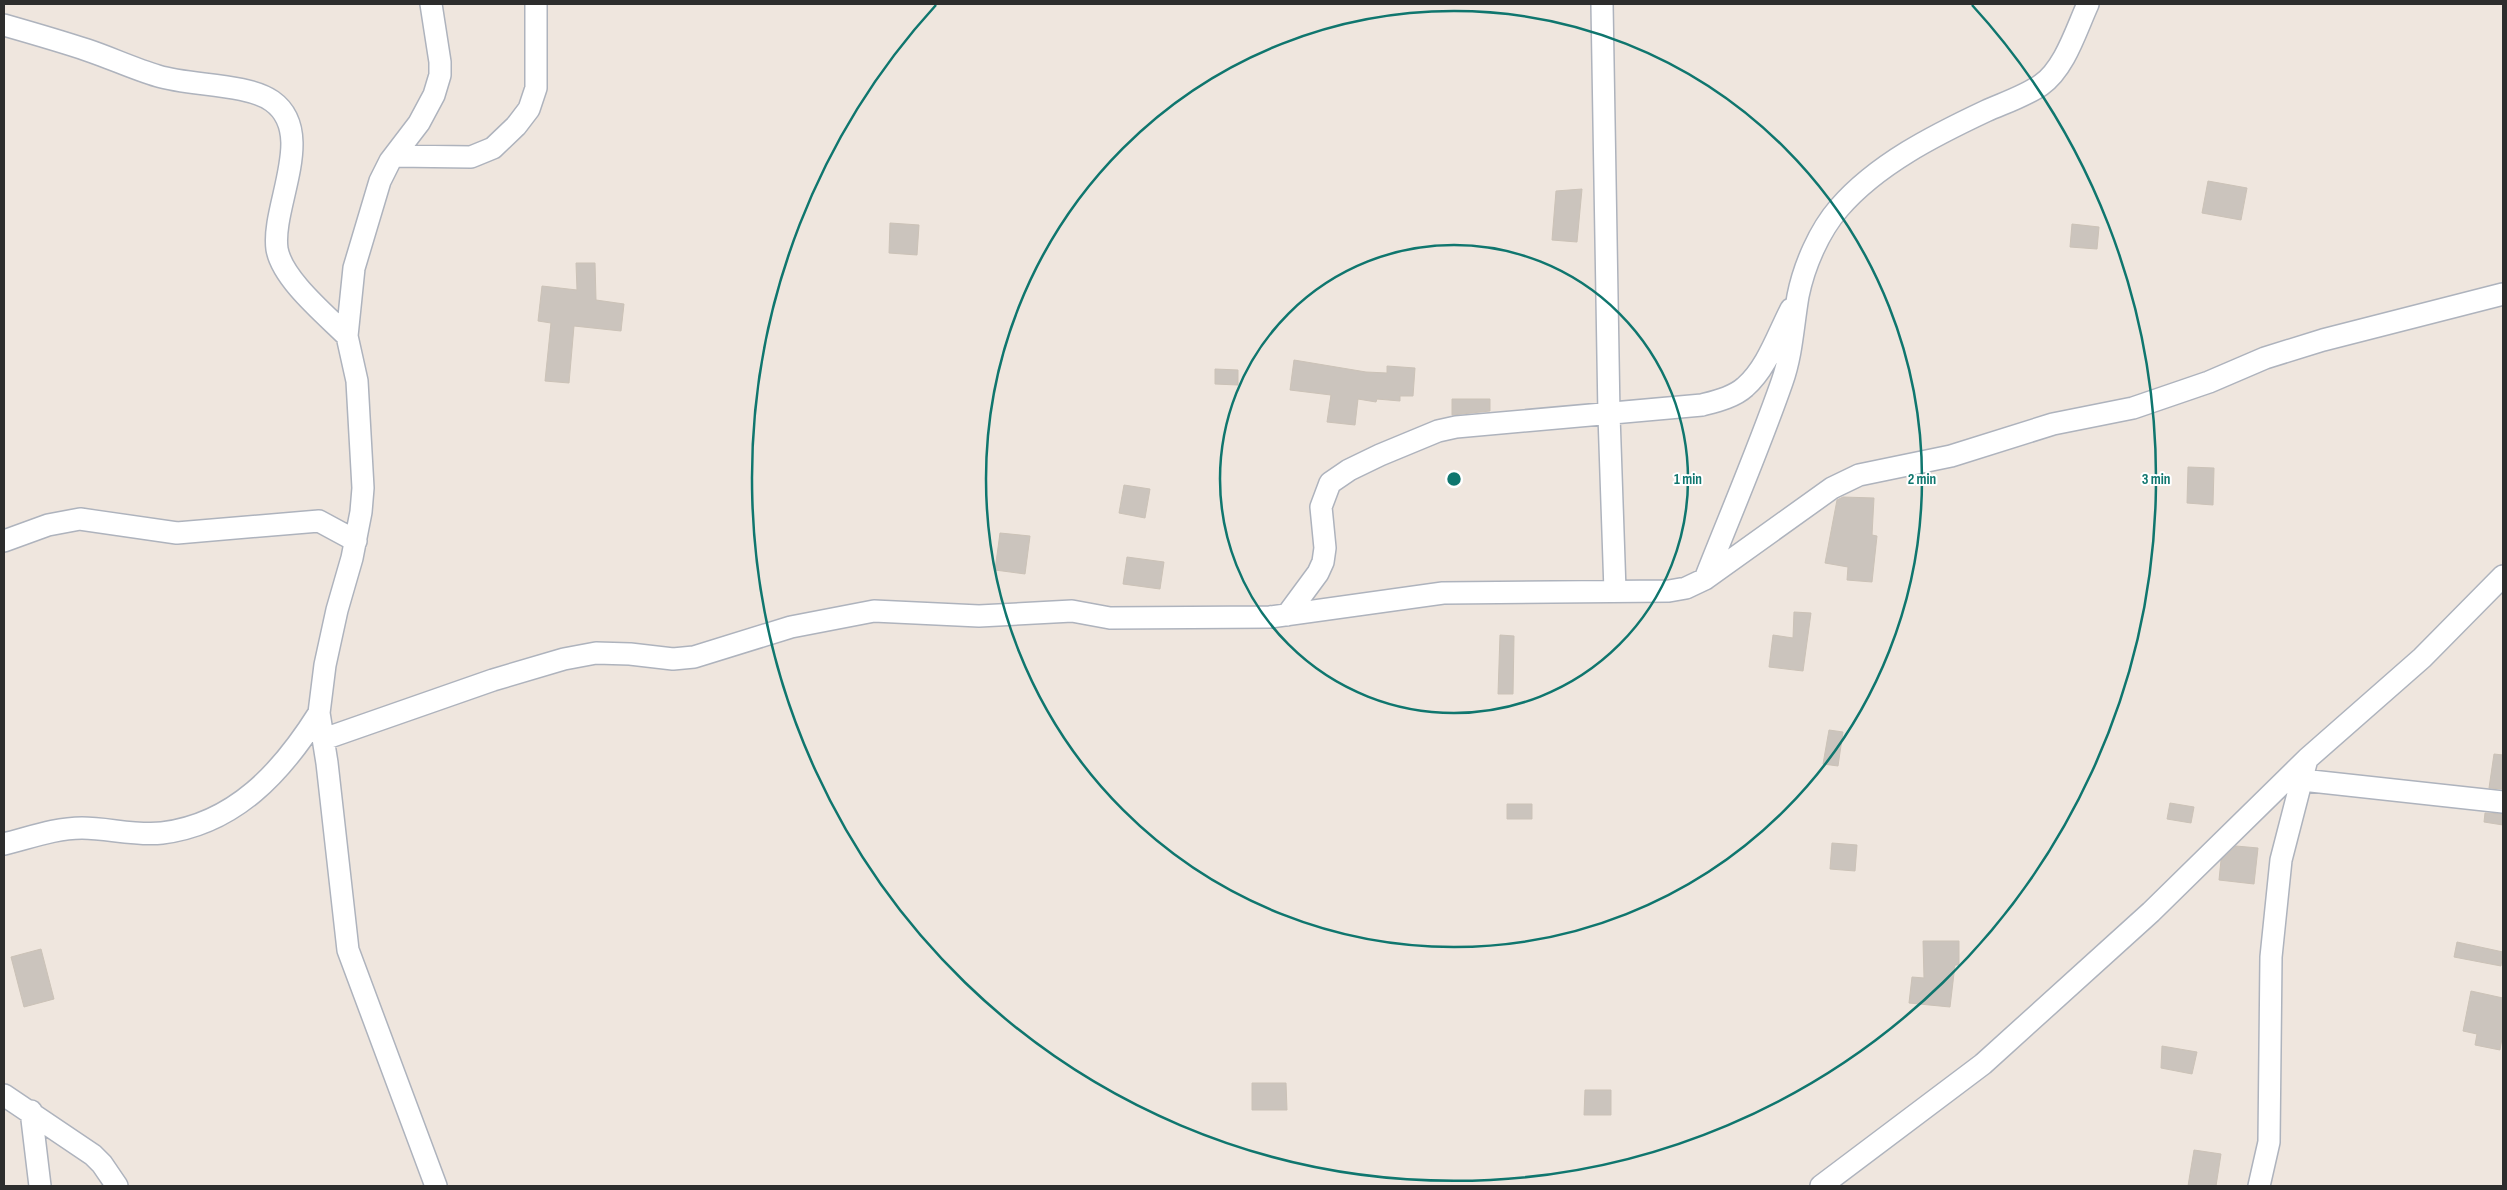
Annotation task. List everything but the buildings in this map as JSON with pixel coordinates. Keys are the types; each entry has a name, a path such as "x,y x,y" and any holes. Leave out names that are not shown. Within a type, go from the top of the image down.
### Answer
{"street":[{"path":"431,4 440,62 440,75 434,95 419,123 395,156 380,181 366,220 354,268 347,336 357,382 363,488 356,540 337,610 321,686 319,713 324,739 348,950 436,1186"},
{"path":"395,156 471,157 493,148 516,126 529,109 536,88 536,4"},
{"path":"1602,4 1608,415 1615,591"},
{"path":"1287,614 1318,573 1325,548 1321,507 1330,483 1349,470 1438,431 1456,427 1608,415 1702,405 1728,397 1745,387 1764,361 1798,296 1808,265 1825,229 1838,209 1860,185 1892,163 1956,125 2041,85 2054,72 2064,56 2088,4"},
{"path":"4,26 86,50 159,77 253,92 273,102 289,122 292,144 288,180 278,223 277,248 282,264 297,284 347,336"},
{"path":"324,739 493,680 564,660 596,653 630,654 673,659 694,657 790,627 874,611 979,616 1072,611 1110,618 1270,617 1444,593 1668,591 1686,588 1705,579 1832,488 1859,475 1951,456 2053,424 2133,408 2209,382 2265,358 2315,342 2503,294"},
{"path":"1705,579 1783,380 1792,342 1798,296"},
{"path":"4,541 48,525 80,519 177,533 313,521 324,523 356,540"},
{"path":"1820,1186 1983,1064 2151,912 2307,759 2422,658 2503,576"},
{"path":"4,844 49,832 81,828 160,833 188,828 213,818 255,792 276,773 298,747 319,713"},
{"path":"2259,1186 2269,1142 2271,957 2281,860 2307,759"},
{"path":"2302,780 2503,802"},
{"path":"4,1095 94,1155 117,1186"},
{"path":"30,1111 40,1186"}]}
